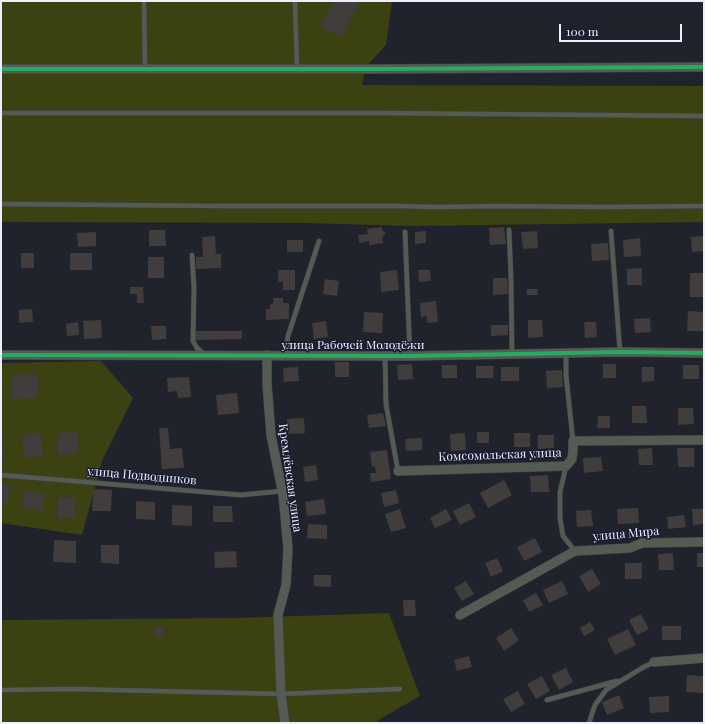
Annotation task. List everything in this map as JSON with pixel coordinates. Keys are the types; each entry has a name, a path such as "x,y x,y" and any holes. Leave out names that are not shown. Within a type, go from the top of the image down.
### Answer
{"street":[{"path":"1,69 704,67"},
{"name":"улица Рабочей Молодёжи","path":"1,356 410,356 620,352 704,354"},
{"name":"Кремлёвская улица","path":"268,355 267,384 271,435 282,491 288,549 286,585 278,615 281,694 286,723"},
{"name":"Комсомольская улица","path":"398,471 566,466 572,459 573,442 704,440"},
{"name":"улица Мира","path":"575,550 630,548 642,543 704,542"},
{"path":"460,616 575,550"},
{"path":"654,662 704,658"}],"lane":[{"path":"144,1 145,69"},
{"path":"295,1 297,69"},
{"path":"1,113 376,113 704,116"},
{"path":"1,204 435,207 704,206"},
{"path":"509,230 512,354"},
{"path":"611,231 620,352"},
{"path":"405,232 410,356"},
{"path":"285,355 288,336 319,241"},
{"path":"192,255 194,288 193,341 197,348 205,355"},
{"path":"566,353 566,374 573,442"},
{"path":"384,355 386,404 398,471"},
{"path":"566,466 560,492 560,518 563,536 575,550"},
{"name":"улица Подводников","path":"1,474 241,495 282,491"},
{"path":"589,723 595,705 606,690 654,662"},
{"path":"547,700 623,680"},
{"path":"1,690 72,689 281,694 400,689"}],"green space":[{"path":"1,1 392,1 386,45 365,68 362,85 704,86 704,222 412,226 304,223 1,222"},
{"path":"101,361 133,398 102,461 82,535 1,523 1,363"},
{"path":"389,613 420,696 375,723 1,723 1,620 235,618"}],"building":[{"path":"334,1 360,1 341,37 320,27"},
{"path":"382,227 382,230 386,233 382,238 383,243 369,245 369,241 359,243 358,235 368,234 367,229"},
{"path":"504,227 506,244 490,245 489,228"},
{"path":"149,230 165,230 166,246 149,246"},
{"path":"426,231 426,243 415,244 415,232"},
{"path":"537,231 538,248 523,249 521,232"},
{"path":"96,232 96,246 78,247 77,233"},
{"path":"215,236 216,254 221,254 221,268 196,269 196,257 203,257 202,237"},
{"path":"704,236 704,251 692,252 691,237"},
{"path":"640,238 641,256 624,257 623,240"},
{"path":"287,240 303,240 303,252 287,252"},
{"path":"608,243 609,260 592,261 591,244"},
{"path":"21,253 34,253 34,268 21,268"},
{"path":"70,253 92,253 92,270 70,270"},
{"path":"148,257 164,257 164,278 148,278"},
{"path":"642,268 642,285 627,285 627,269"},
{"path":"278,270 295,270 295,290 283,290 283,282 278,282"},
{"path":"397,270 399,290 381,292 380,272"},
{"path":"418,270 430,270 431,281 419,282"},
{"path":"690,273 704,273 704,297 690,297"},
{"path":"493,278 507,278 508,294 493,295"},
{"path":"325,279 339,281 337,296 323,294"},
{"path":"130,287 143,287 144,303 137,303 137,294 130,294"},
{"path":"527,289 538,289 537,295 527,295"},
{"path":"273,298 283,298 283,303 289,303 289,319 266,320 266,309 270,309 270,304 273,304"},
{"path":"436,301 438,322 427,323 427,316 421,317 420,303"},
{"path":"32,309 33,322 19,323 19,310"},
{"path":"688,311 704,312 703,331 687,331"},
{"path":"364,312 383,313 382,333 363,332"},
{"path":"650,318 651,332 635,333 634,319"},
{"path":"101,320 102,338 84,339 83,321"},
{"path":"528,320 542,320 543,337 528,338"},
{"path":"326,321 328,337 314,339 312,323"},
{"path":"78,322 79,335 67,336 66,324"},
{"path":"584,322 596,322 597,337 585,338"},
{"path":"491,325 508,325 508,335 491,336"},
{"path":"151,326 166,326 166,339 152,340"},
{"path":"195,331 242,331 242,339 195,340"},
{"path":"335,362 349,362 349,377 335,377"},
{"path":"412,364 413,379 398,380 397,365"},
{"path":"603,364 616,364 616,378 603,378"},
{"path":"442,365 457,365 457,378 442,378"},
{"path":"683,365 699,365 699,379 683,379"},
{"path":"476,366 494,366 493,378 476,378"},
{"path":"298,367 299,381 284,382 283,368"},
{"path":"501,367 519,367 519,381 501,381"},
{"path":"642,367 654,367 654,381 642,382"},
{"path":"562,370 563,387 547,388 546,371"},
{"path":"37,374 38,398 12,399 11,375"},
{"path":"189,377 191,397 178,398 177,391 168,392 167,378"},
{"path":"237,393 239,413 218,415 216,395"},
{"path":"632,406 646,406 647,423 632,423"},
{"path":"678,408 693,408 694,424 678,425"},
{"path":"383,413 386,426 369,428 367,415"},
{"path":"598,416 610,416 610,428 597,428"},
{"path":"304,418 305,433 288,434 287,419"},
{"path":"159,428 168,428 170,449 182,448 184,468 162,469"},
{"path":"77,432 78,453 58,454 57,433"},
{"path":"477,432 489,432 489,443 477,443"},
{"path":"41,433 43,456 24,458 22,435"},
{"path":"465,433 466,450 451,451 450,434"},
{"path":"514,433 530,433 530,447 514,447"},
{"path":"1,435 3,435 5,459 1,459"},
{"path":"538,435 554,435 554,448 538,449"},
{"path":"422,438 422,450 406,451 405,439"},
{"path":"652,448 653,465 639,465 638,449"},
{"path":"677,448 694,448 694,467 678,467"},
{"path":"387,450 391,479 371,482 370,473 376,473 375,466 372,467 370,452"},
{"path":"601,457 603,471 584,473 583,458"},
{"path":"316,465 318,480 305,482 303,467"},
{"path":"548,475 549,492 531,492 530,476"},
{"path":"504,480 512,495 488,508 480,493"},
{"path":"1,483 10,484 8,503 1,503"},
{"path":"93,489 112,490 111,511 92,511"},
{"path":"396,490 399,503 384,507 381,493"},
{"path":"24,491 45,494 43,511 22,508"},
{"path":"58,498 75,498 75,518 58,518"},
{"path":"324,499 326,514 307,516 305,502"},
{"path":"136,501 155,502 155,520 136,519"},
{"path":"469,503 476,517 460,525 453,511"},
{"path":"172,505 192,506 192,526 172,525"},
{"path":"213,506 232,506 233,522 213,522"},
{"path":"638,508 639,523 618,524 617,509"},
{"path":"400,509 406,528 391,532 385,514"},
{"path":"446,509 452,520 435,528 430,518"},
{"path":"692,509 704,509 704,524 693,525"},
{"path":"591,510 593,526 577,527 576,511"},
{"path":"684,515 686,527 668,529 667,517"},
{"path":"308,524 327,525 327,539 307,538"},
{"path":"535,538 542,552 524,561 517,547"},
{"path":"54,540 76,541 76,563 53,562"},
{"path":"101,545 119,545 119,564 101,563"},
{"path":"236,551 237,567 215,568 214,552"},
{"path":"673,553 674,570 659,570 658,554"},
{"path":"697,553 704,553 704,567 697,567"},
{"path":"497,558 503,571 491,577 485,563"},
{"path":"625,563 642,563 642,579 625,579"},
{"path":"592,569 601,584 588,592 579,576"},
{"path":"314,575 331,575 331,587 314,586"},
{"path":"466,581 474,594 462,601 454,588"},
{"path":"562,581 568,594 549,603 543,590"},
{"path":"536,593 543,605 529,612 523,600"},
{"path":"403,600 415,600 416,616 404,616"},
{"path":"641,614 649,629 637,635 629,620"},
{"path":"590,622 595,630 584,636 580,628"},
{"path":"662,626 681,626 681,640 662,640"},
{"path":"155,628 163,628 163,637 155,637"},
{"path":"511,628 519,640 504,651 496,638"},
{"path":"628,629 636,645 615,655 607,639"},
{"path":"469,656 472,667 457,671 454,660"},
{"path":"566,668 573,682 559,690 551,675"},
{"path":"687,675 704,676 704,693 686,692"},
{"path":"542,676 550,691 536,699 527,684"},
{"path":"518,691 525,704 511,712 503,699"},
{"path":"619,695 624,708 607,715 602,702"},
{"path":"669,696 669,712 650,713 649,697"}],"cycle path":[{"path":"1,69 704,67"},
{"path":"1,355 410,356 620,352 704,353"}]}
